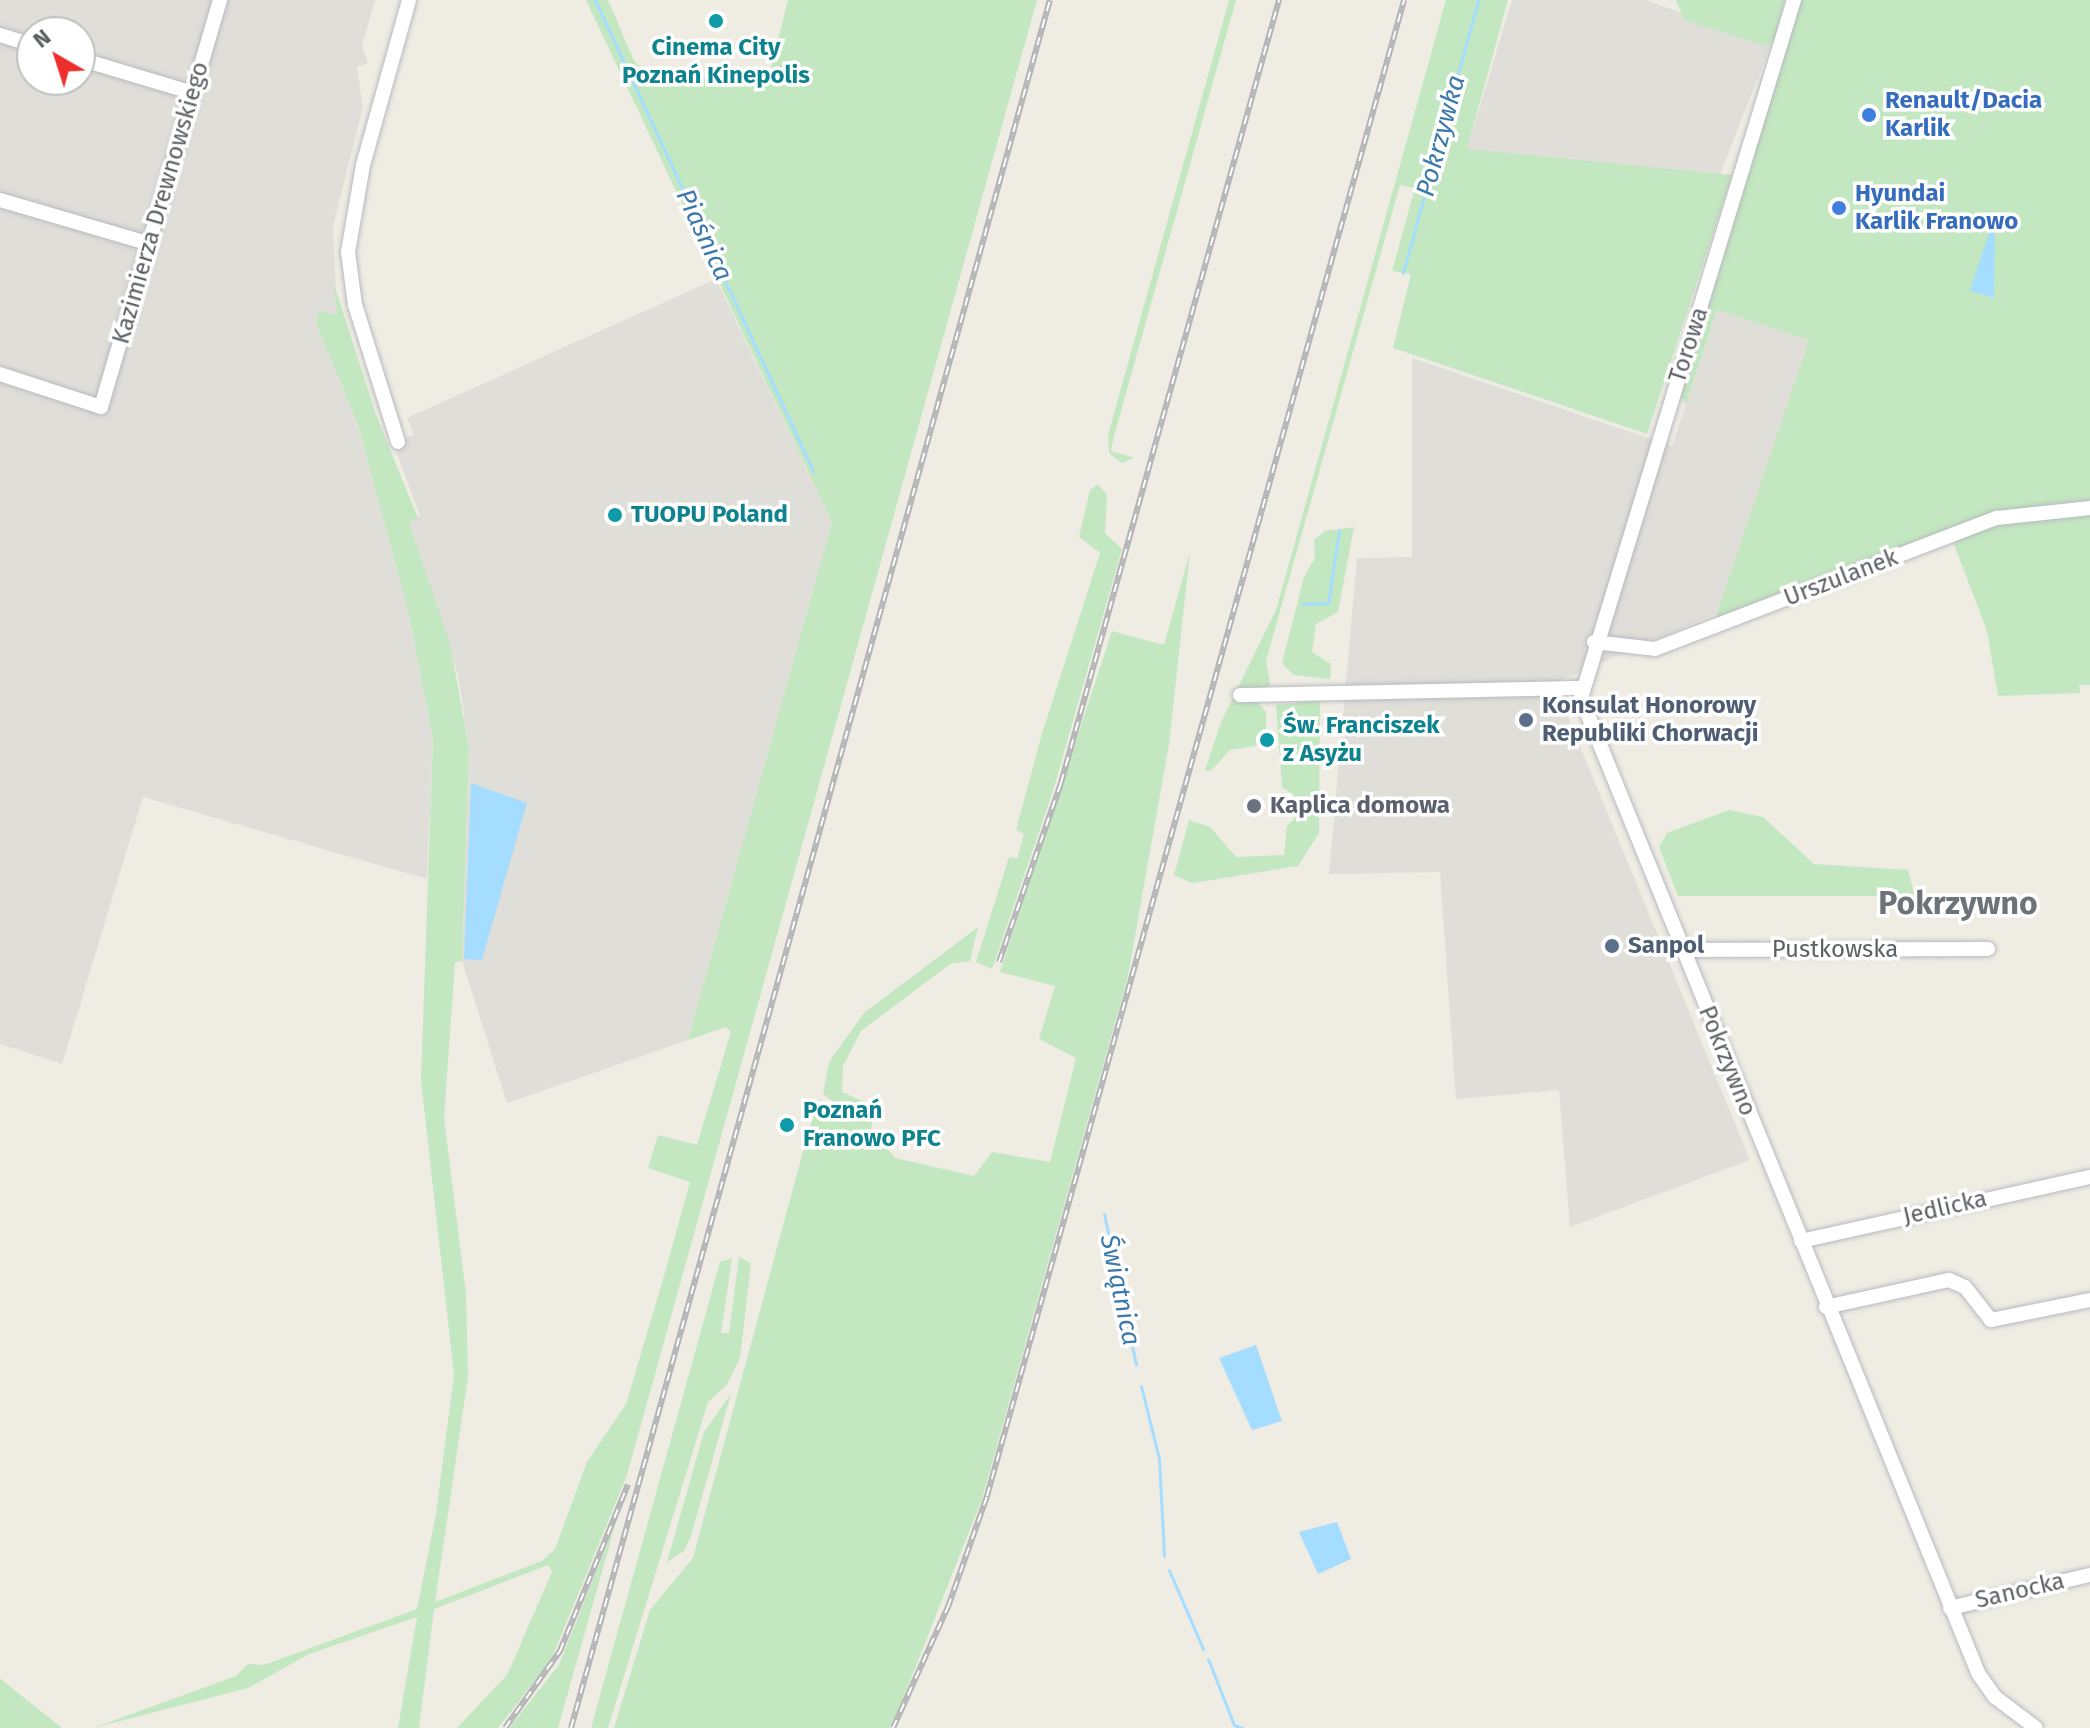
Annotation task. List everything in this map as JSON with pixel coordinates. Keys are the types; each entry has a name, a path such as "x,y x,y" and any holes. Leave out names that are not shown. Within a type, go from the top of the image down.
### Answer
{"street":[{"name":"Kazimierza Drewnowskiego","path":"0,374 101,407 220,0"},
{"path":"398,442 355,305 348,252 358,187 409,0"},
{"name":"Torowa","path":"1580,688 1794,0"},
{"path":"96,64 193,93"},
{"path":"0,200 150,244"},
{"name":"Urszulanek","path":"1594,642 1655,649 1997,518 2090,508"},
{"path":"1240,695 1580,688"},
{"name":"Pokrzywno","path":"1580,688 1682,950 1950,1608 1989,1691 2036,1728"},
{"name":"Pustkowska","path":"1682,950 1988,949"},
{"name":"Jedlicka","path":"1801,1241 2090,1177"},
{"path":"1826,1307 1949,1280 1965,1287 1991,1320 2090,1300"},
{"name":"Sanocka","path":"1950,1608 2090,1575"}],"shaded area":[{"path":"0,0 375,0 362,46 368,63 357,67 363,108 333,226 337,315 316,323 358,425 409,614 433,739 427,879 143,797 62,1064 0,1044"},
{"path":"1512,0 1645,0 1771,44 1718,180 1467,149"},
{"path":"716,279 832,522 688,1040 507,1103 462,961 469,747 458,675 409,521 420,516 393,443 414,435 407,418"},
{"path":"1717,310 1809,340 1722,611 1554,683 1750,1160 1570,1227 1559,1090 1456,1099 1440,872 1329,874 1357,558 1412,557 1412,358 1672,446"}],"green space":[{"path":"586,0 608,0 634,61 651,76 768,80 788,0 1037,0 627,1475 551,1660 498,1728 457,1728 507,1675 552,1572 548,1565 434,1609 419,1728 398,1728 417,1617 309,1654 248,1688 93,1728 236,1676 248,1664 264,1665 417,1609 436,1514 454,1375 421,1080 433,739 409,614 358,425 316,323 319,311 337,315 334,284 376,415 418,518 409,522 450,644 469,747 462,961 455,962 444,1118 466,1294 468,1377 435,1602 542,1561 555,1549 587,1462 626,1404 662,1283 690,1182 648,1168 658,1135 697,1145 731,1032 726,1027 688,1040 832,522"},
{"path":"1229,0 1236,0 1114,436 1111,451 1134,458 1122,463 1109,453 1108,435"},
{"path":"1446,0 1508,0 1467,149 1732,175 1647,434 1393,348 1411,274 1392,271 1415,188 1400,185 1266,661 1270,684 1255,699 1266,712 1266,744 1230,750 1211,771 1205,770 1222,720 1276,610"},
{"path":"1676,0 1785,0 1774,40 1766,46 1684,20"},
{"path":"1799,0 2090,0 2090,504 2014,509 1715,620 1809,340 1717,310 1686,404 1679,394"},
{"path":"1098,484 1107,495 1105,533 1122,549 1053,791 992,969 976,962 1009,857 1017,859 1024,834 1016,830 1041,737 1100,553 1079,537 1090,490"},
{"path":"2090,511 2090,685 2079,685 2080,693 1998,696 1987,631 1952,539 1986,526"},
{"path":"1354,527 1338,612 1316,624 1312,652 1331,664 1330,679 1293,675 1282,663 1304,577 1315,558 1314,540 1325,531"},
{"path":"1190,552 1169,744 1128,976 982,1499 900,1706 889,1728 614,1728 650,1610 693,1558 810,1126 818,1106 835,1103 823,1094 829,1062 864,1013 978,927 970,961 950,964 861,1031 843,1066 842,1092 867,1103 874,1113 871,1128 895,1158 974,1176 992,1152 1050,1162 1076,1058 1039,1039 1055,986 1000,972 1112,631 1164,645"},
{"path":"1320,700 1319,833 1298,866 1192,883 1174,875 1189,820 1210,827 1236,857 1284,855 1287,826 1308,805 1282,787 1276,705"},
{"path":"1729,810 1763,817 1814,864 1908,870 1915,896 1678,896 1659,847 1667,833"},
{"path":"739,1257 751,1263 740,1358 726,1386 708,1402 608,1728 591,1728 720,1262 732,1258 721,1333 729,1333"},
{"path":"731,1394 691,1536 684,1551 667,1562 704,1432"},
{"path":"616,1522 558,1728 509,1728 559,1665"},
{"path":"0,1678 3,1681 62,1728 0,1728"}],"water":[{"path":"1990,230 1995,231 1994,298 1970,291"},
{"path":"471,783 527,803 482,960 464,959"},
{"path":"1256,1345 1282,1421 1252,1430 1219,1358"},
{"path":"1337,1522 1351,1559 1318,1574 1299,1532"}],"waterway":[{"name":"Piaśnica","path":"595,0 813,471"},
{"name":"Pokrzywka","path":"1403,273 1478,0"},
{"name":"Pokrzywka","path":"1302,604 1328,603 1339,531"},
{"name":"Świątnica","path":"1104,1214 1136,1365"},
{"name":"Świątnica","path":"1141,1386 1159,1459 1164,1556"},
{"name":"Świątnica","path":"1169,1570 1203,1649"},
{"name":"Świątnica","path":"1208,1659 1234,1725 1242,1728"}],"railway":[{"path":"571,1728 1050,0"},
{"path":"999,962 1061,783 1279,0"},
{"path":"893,1728 948,1607 987,1496 1404,0"},
{"path":"505,1728 560,1651 628,1484"}],"place":[{"name":"Cinema City Poznań Kinepolis","path":"716,21"},
{"name":"Renault/Dacia Karlik","path":"1869,115"},
{"name":"Hyundai Karlik Franowo","path":"1839,208"},
{"name":"TUOPU Poland","path":"615,515"},
{"name":"Konsulat Honorowy Republiki Chorwacji","path":"1526,720"},
{"name":"Św. Franciszek z Asyżu","path":"1267,740"},
{"name":"Kaplica domowa","path":"1254,806"},
{"name":"Sanpol","path":"1612,946"},
{"name":"Poznań Franowo PFC","path":"787,1125"}],"district":[{"name":"Pokrzywno","path":"1958,903"}]}
